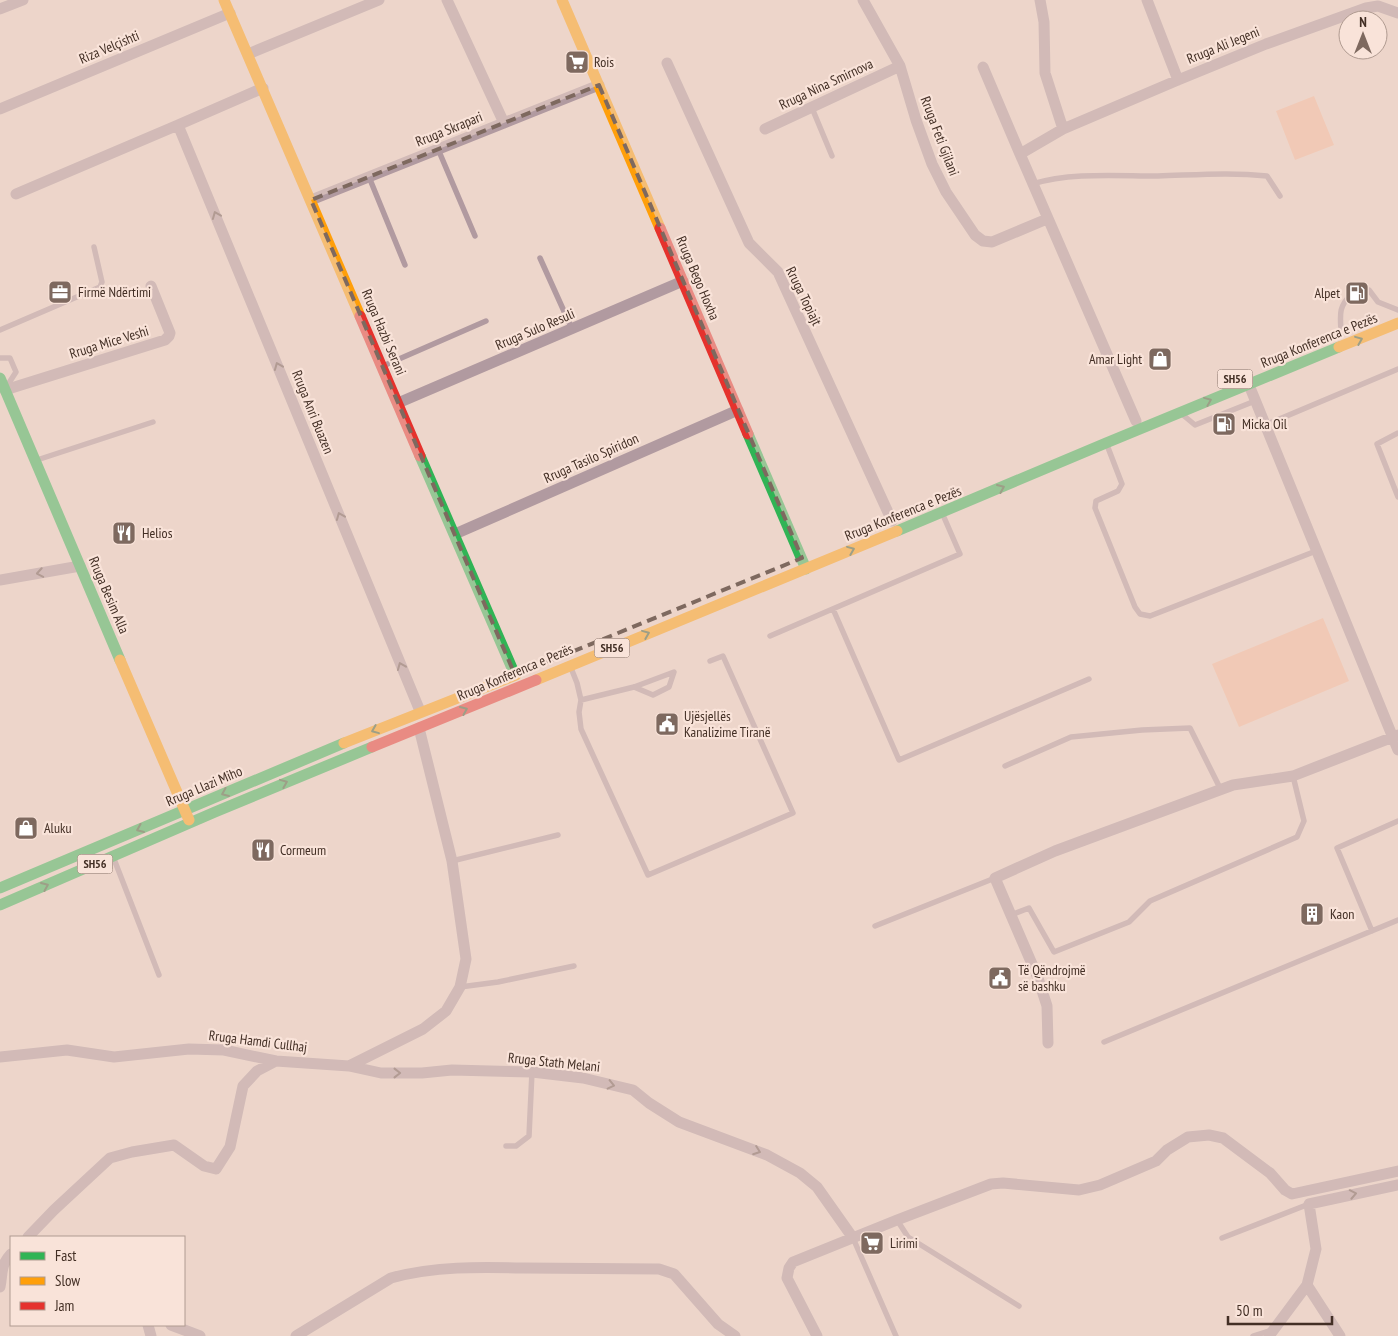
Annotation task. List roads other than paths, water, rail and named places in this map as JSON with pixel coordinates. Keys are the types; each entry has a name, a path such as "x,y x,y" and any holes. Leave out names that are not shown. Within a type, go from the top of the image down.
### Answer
{"main road":[{"name":"Rruga Hazbi Serani","path":"224,0 455,534 520,673"},
{"name":"Rruga Bego Hoxha","path":"562,0 804,563"},
{"name":"Rruga Konferenca e Pezës","path":"419,728 570,665 804,563 892,521 1398,311"},
{"name":"Rruga Konferenca e Pezës","path":"706,597 942,513 1179,412 1398,323"},
{"name":"Rruga Besim Alla","path":"0,378 190,822"},
{"name":"Rruga Konferenca e Pezës","path":"420,711 520,673"},
{"name":"Rruga Llazi Miho","path":"0,886 108,843 420,711"},
{"name":"Rruga Llazi Miho","path":"0,905 190,822 419,728"}],"street":[{"path":"0,9 23,0"},
{"path":"248,54 379,0"},
{"path":"446,0 504,123"},
{"name":"Rruga Feti Gjilani","path":"863,0 900,66 916,120 932,164 946,192 975,235 983,241 992,242 1047,219"},
{"path":"1040,0 1044,22 1044,73 1063,129"},
{"path":"1148,0 1178,80"},
{"name":"Rruga Ali Jegeni","path":"1020,154 1063,129 1266,44 1366,8 1378,6 1398,13"},
{"name":"Riza Velçishti","path":"0,109 230,13"},
{"name":"Rruga Topiajt","path":"667,63 749,243 778,272 892,521"},
{"name":"Rruga Nina Smirnova","path":"765,129 900,66"},
{"path":"983,67 1047,219 1136,421"},
{"name":"Rruga Skrapari","path":"311,200 599,85"},
{"path":"16,194 263,88"},
{"name":"Rruga Anri Buazen","path":"178,125 420,711"},
{"name":"Rruga Sulo Resuli","path":"398,404 683,281"},
{"name":"Rruga Mice Veshi","path":"5,390 165,340 170,333 151,286"},
{"path":"1249,384 1316,551 1395,736 1398,750"},
{"name":"Rruga Tasilo Spiridon","path":"455,534 738,410"},
{"path":"0,580 80,566"},
{"path":"349,1066 423,1029 446,1012 460,988 466,958 452,861 419,728"},
{"path":"1048,1043 1047,1006 1038,978 995,878 1055,851 1233,785 1293,776 1395,736"},
{"name":"Rruga Hamdi Cullhaj","path":"0,1057 67,1050 114,1057 189,1049 224,1050 276,1061 349,1066"},
{"path":"29,1236 110,1158 132,1152 174,1145 204,1166 216,1169 230,1146 243,1086 257,1071 276,1061"},
{"name":"Rruga Stath Melani","path":"349,1066 381,1074 422,1074 452,1070 532,1072 583,1078 633,1090 649,1103 679,1122 766,1155 800,1173 816,1187 853,1238"},
{"path":"817,1336 788,1278 789,1268 793,1262 991,1184 1003,1183 1078,1190 1100,1185 1156,1161 1167,1150 1188,1137 1209,1135 1223,1138 1270,1173 1285,1190 1292,1194 1398,1171"},
{"path":"1271,1333 1307,1284 1316,1249 1309,1204 1398,1186"},
{"path":"0,1287 2,1267 4,1261 10,1255"},
{"path":"296,1336 391,1278 408,1273 447,1267 487,1267 659,1269 674,1274 718,1324 735,1336"},
{"path":"1307,1284 1340,1336"},
{"path":"174,1326 200,1336"}],"lane":[{"path":"812,108 832,156"},
{"path":"438,149 475,236"},
{"path":"1032,184 1061,177 1186,176 1237,173 1267,176 1280,196"},
{"path":"369,177 405,265"},
{"path":"0,330 100,287 102,282 94,247"},
{"path":"540,258 572,329"},
{"path":"1364,290 1369,290 1378,302 1398,311"},
{"path":"1341,335 1340,308 1350,296"},
{"path":"382,366 486,321"},
{"path":"0,358 10,358 16,372 5,390"},
{"path":"1265,424 1398,368"},
{"path":"1179,412 1196,425 1255,401"},
{"path":"35,461 153,422"},
{"path":"1398,433 1376,444 1398,497"},
{"path":"1106,443 1122,484 1118,491 1096,501 1095,508 1135,607 1140,614 1150,616 1316,551"},
{"path":"770,636 960,554 942,513"},
{"path":"834,608 899,760 1089,679"},
{"path":"570,665 581,700 579,712 581,730 648,875 793,813 724,656 710,662"},
{"path":"581,700 634,687 674,672 670,687 653,695 634,687"},
{"path":"1005,766 1071,737 1142,730 1190,728 1221,790"},
{"path":"1010,915 1029,908 1054,952 1128,922 1150,900 1297,837 1304,821 1293,776"},
{"path":"1372,931 1337,848 1398,822"},
{"path":"452,861 558,835"},
{"path":"108,843 159,975"},
{"path":"875,926 995,878"},
{"path":"1104,1042 1398,920"},
{"path":"460,988 574,966"},
{"path":"506,1146 516,1146 529,1136 532,1072"},
{"path":"1222,1238 1309,1204"},
{"path":"897,1220 908,1237 1019,1306"},
{"path":"853,1238 896,1336"},
{"path":"1252,1336 1271,1333"}],"place":[{"name":"Rois","path":"577,62"},
{"name":"Firmë Ndërtimi","path":"60,292"},
{"name":"Alpet","path":"1357,293"},
{"name":"Amar Light","path":"1160,359"},
{"name":"Micka Oil","path":"1224,424"},
{"name":"Helios","path":"124,533"},
{"name":"Ujësjellës Kanalizime Tiranë","path":"667,724"},
{"name":"Aluku","path":"26,828"},
{"name":"Cormeum","path":"263,850"},
{"name":"Kaon","path":"1312,914"},
{"name":"Të Qëndrojmë së bashku","path":"1000,978"},
{"name":"Lirimi","path":"872,1243"}]}
